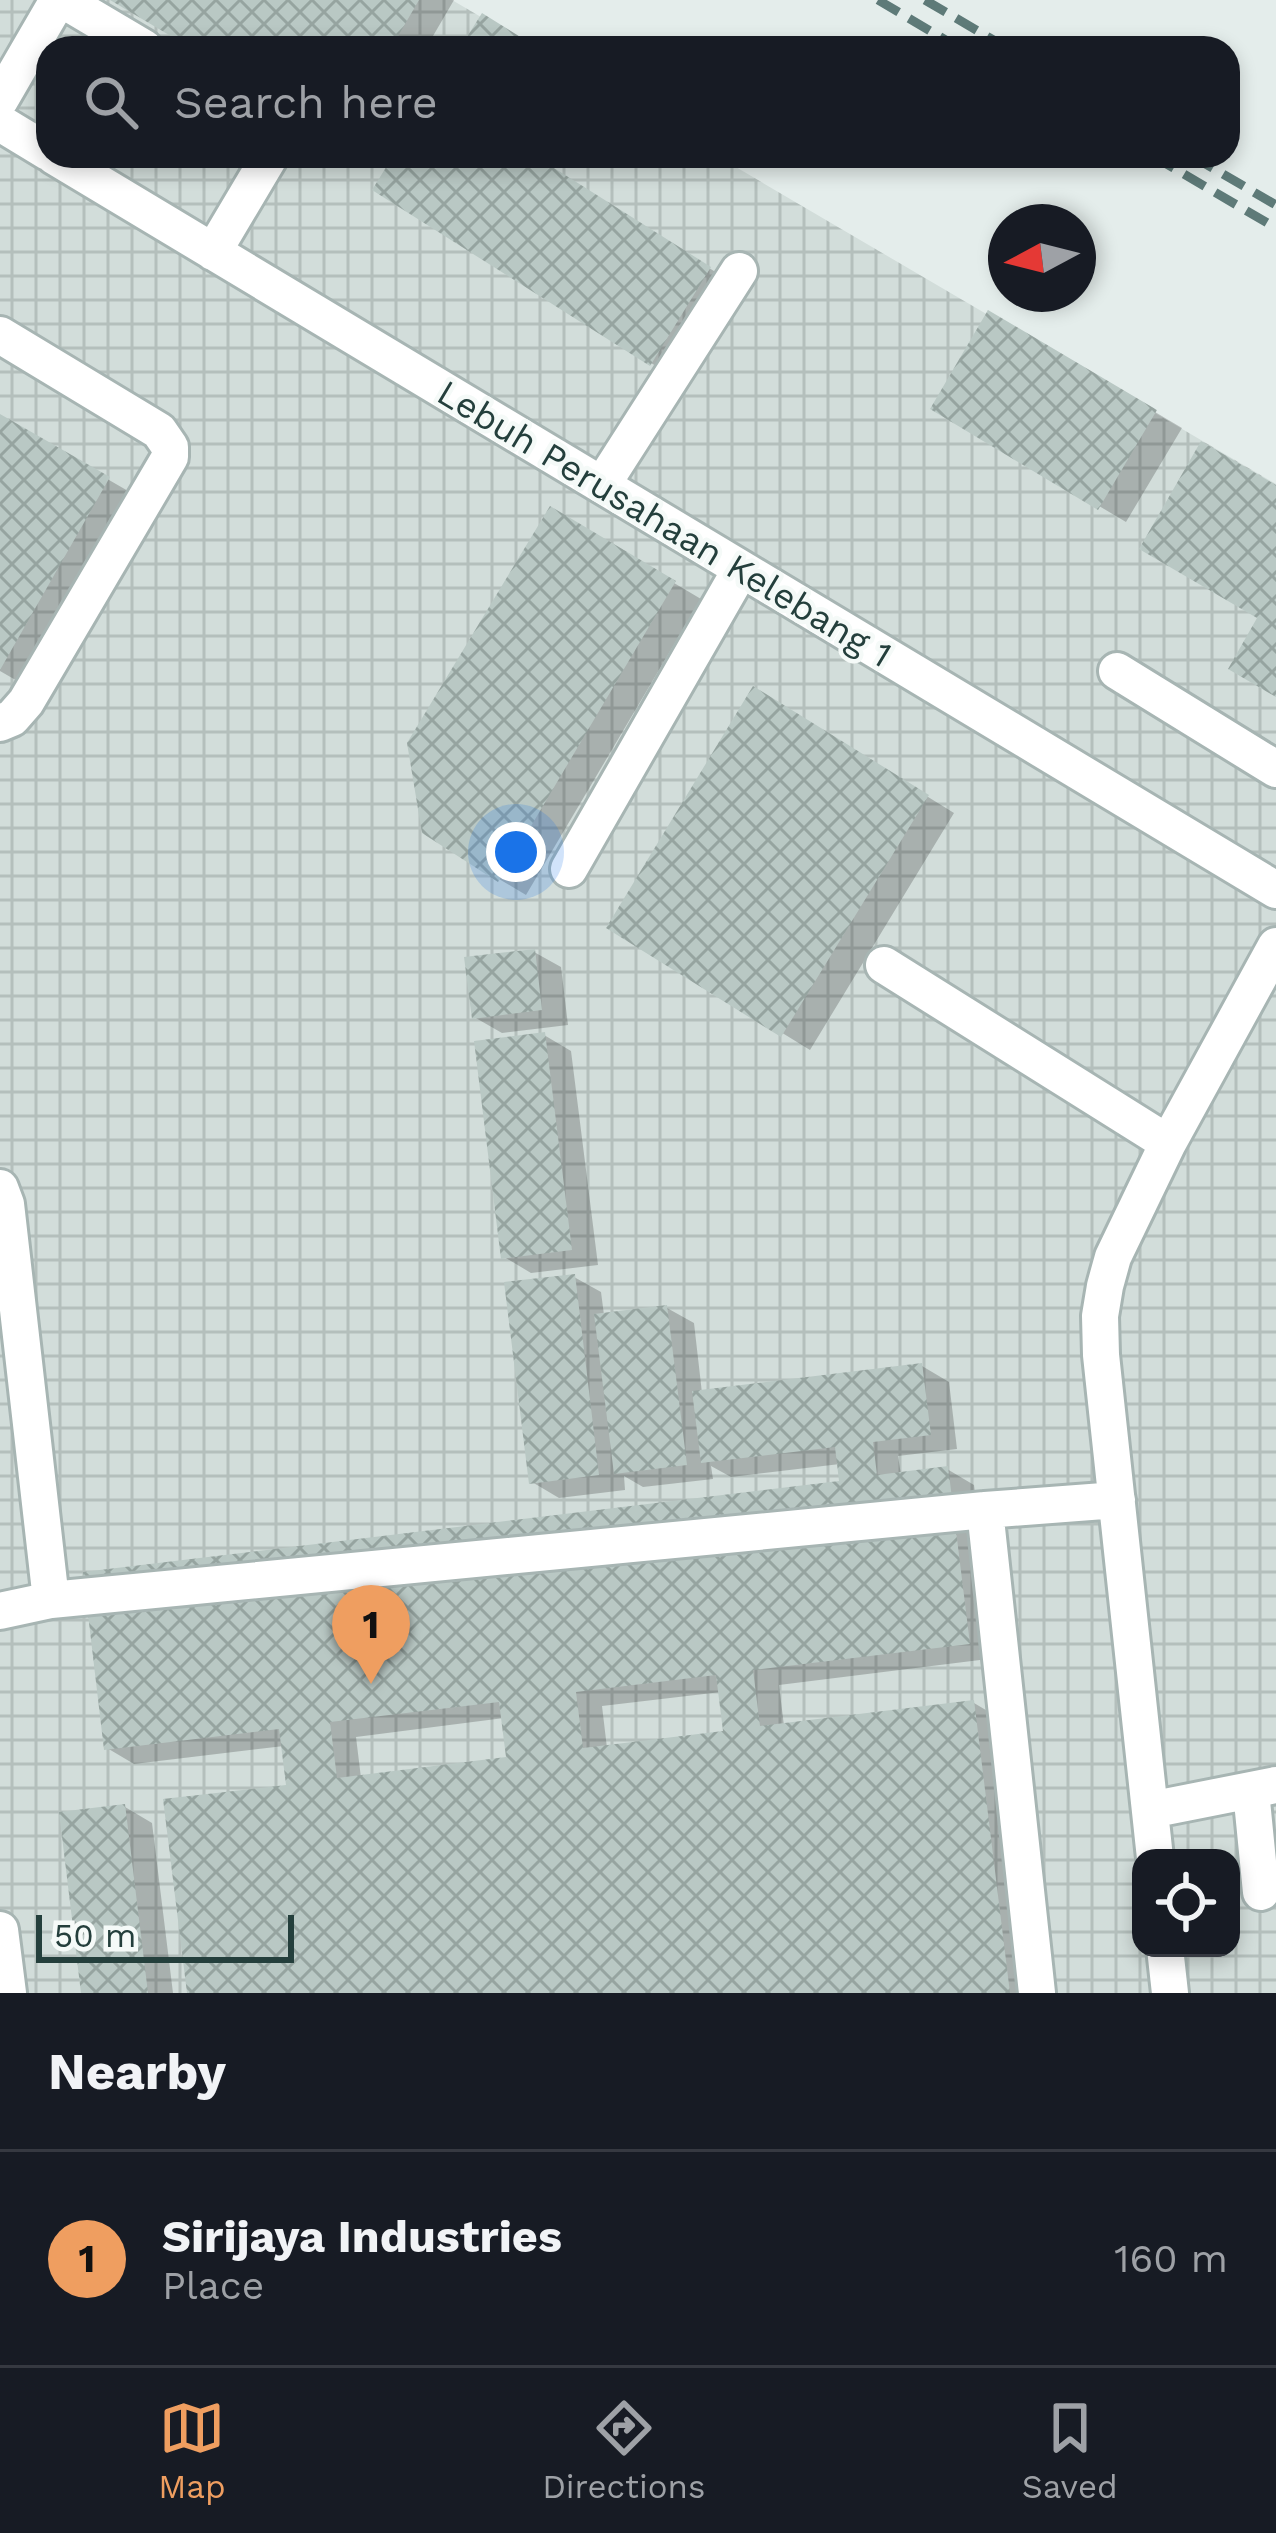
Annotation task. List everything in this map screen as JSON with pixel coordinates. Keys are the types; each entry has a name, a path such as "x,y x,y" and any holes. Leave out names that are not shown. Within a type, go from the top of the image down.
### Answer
{"street":[{"path":"38,36 60,0 123,36"},
{"path":"0,100 36,40"},
{"name":"Lebuh Perusahaan Kelebang 1","path":"0,123 36,145"},
{"name":"Lebuh Perusahaan Kelebang 1","path":"74,168 1276,890"},
{"path":"213,252 263,168"},
{"path":"602,485 739,271"},
{"path":"0,335 158,431 170,447 170,457 26,702 12,718 0,723"},
{"path":"569,869 741,569"},
{"path":"1117,671 1276,769"},
{"path":"1154,1849 1101,1354 1102,1301 1113,1257 1168,1144 1276,946"},
{"path":"884,965 1168,1144"},
{"path":"0,1187 9,1228 51,1600"},
{"path":"0,1611 51,1600 1117,1500"},
{"path":"985,1510 1037,1993"},
{"path":"1150,1810 1263,1788 1261,1892"},
{"path":"0,1930 8,1993"},
{"path":"1166,1957 1170,1993"}],"shaded area":[{"path":"0,0 452,0 514,36 36,36 36,168 737,168 1276,484 1276,1993 0,1993"}],"building":[{"path":"110,0 419,0 398,36 171,36"},
{"path":"482,13 519,36 468,36"},
{"path":"386,168 554,168 711,267 650,366 372,190"},
{"path":"988,310 1157,410 1098,510 930,409"},
{"path":"0,414 110,477 0,670"},
{"path":"1201,441 1276,485 1276,697 1228,669 1257,618 1139,549"},
{"path":"550,506 676,581 498,882 422,833 407,743"},
{"path":"753,686 929,795 781,1037 606,928"},
{"path":"535,949 542,1010 472,1019 464,957"},
{"path":"545,1032 572,1250 501,1259 474,1041"},
{"path":"575,1274 599,1475 529,1484 504,1282"},
{"path":"667,1305 687,1465 614,1474 594,1314"},
{"path":"922,1363 931,1435 873,1442 877,1475 948,1466 970,1644 753,1670 760,1726 974,1700 1010,1993 187,1993 163,1799 286,1785 279,1729 104,1750 83,1572 839,1481 835,1447 701,1463 692,1391","holes":["716,1675 723,1731 583,1748 576,1692","499,1702 506,1757 337,1778 330,1722"]},
{"path":"125,1804 148,1993 81,1993 59,1812"}],"railway":[{"path":"878,0 939,36"},
{"path":"925,0 986,36"},
{"path":"1174,168 1276,228"},
{"path":"1213,168 1276,205"}],"place":[{"name":"Sirijaya Industries","path":"371,1684"}]}
